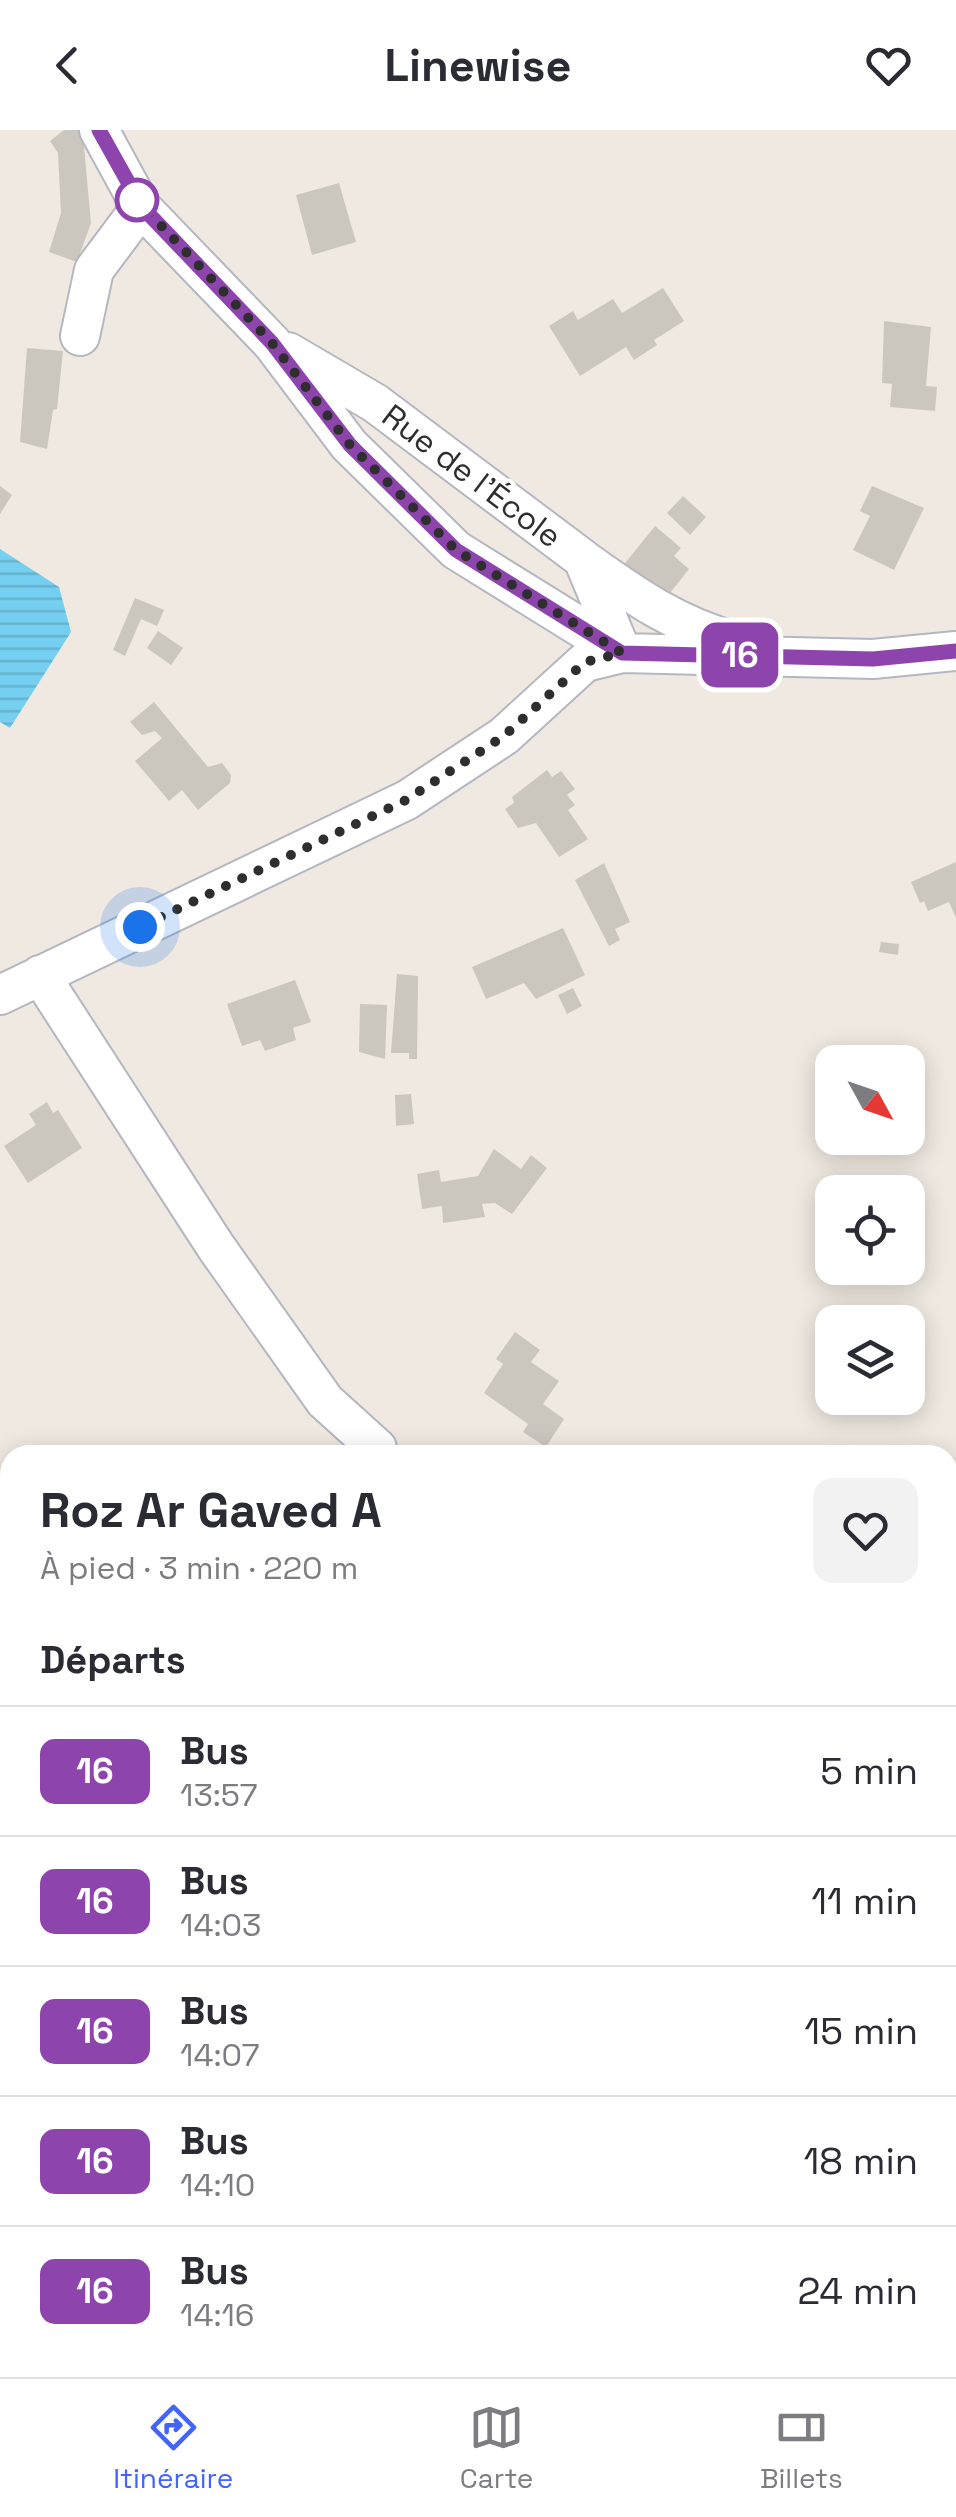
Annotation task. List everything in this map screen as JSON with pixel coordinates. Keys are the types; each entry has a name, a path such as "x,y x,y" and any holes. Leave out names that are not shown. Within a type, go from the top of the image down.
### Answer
{"street":[{"name":"Rue de l'École","path":"99,130 142,207 272,343 350,445 456,550 622,653"},
{"path":"80,336 94,270 142,207"},
{"name":"Rue de l'École","path":"272,343 375,403 582,558 622,653"},
{"path":"582,558 660,613 694,630 755,647 873,659"},
{"path":"0,995 406,800 504,736 585,662 622,653 873,659 956,651"},
{"path":"40,975 216,1247 325,1401 374,1445"}],"water":[{"path":"0,549 59,587 71,632 10,728 0,722"}],"building":[{"path":"64,130 80,130 84,147 91,223 77,262 49,252 61,213 58,153 50,141"},
{"path":"339,183 356,242 312,255 296,195"},
{"path":"663,288 684,321 654,340 657,345 634,360 626,347 580,376 549,326 573,311 578,320 613,299 622,313"},
{"path":"884,321 931,327 926,386 937,387 935,411 890,407 892,384 882,383"},
{"path":"27,348 63,351 57,409 53,410 47,449 20,442"},
{"path":"0,486 12,495 0,514"},
{"path":"872,486 924,508 894,570 853,550 870,516 860,511"},
{"path":"683,496 706,517 690,535 667,513"},
{"path":"655,526 681,548 674,556 689,569 663,602 622,567"},
{"path":"135,598 164,610 157,626 141,619 125,656 113,650"},
{"path":"158,631 183,648 171,665 147,648"},
{"path":"154,702 208,767 222,763 231,775 230,783 198,810 182,790 169,801 135,761 162,738 155,731 142,735 130,722"},
{"path":"547,770 552,777 561,771 575,789 567,795 575,805 568,810 588,839 559,857 536,823 518,828 505,809 514,803 512,797"},
{"path":"956,862 956,918 949,902 928,911 911,882"},
{"path":"604,863 630,922 615,929 620,940 609,946 575,880"},
{"path":"563,928 585,975 536,999 524,983 486,999 472,967"},
{"path":"881,942 899,944 898,955 879,952"},
{"path":"397,974 418,976 417,1059 409,1059 409,1053 391,1053"},
{"path":"295,980 311,1022 293,1028 296,1040 265,1051 260,1040 242,1046 227,1004"},
{"path":"573,988 582,1006 567,1014 558,995"},
{"path":"360,1004 387,1005 385,1059 359,1052"},
{"path":"411,1094 414,1124 396,1126 395,1095"},
{"path":"47,1102 53,1113 58,1110 82,1148 28,1183 4,1146 36,1125 29,1114"},
{"path":"494,1149 521,1169 531,1155 547,1168 512,1214 495,1203 482,1204 485,1217 443,1223 442,1206 422,1209 417,1174 439,1170 441,1182 478,1176"},
{"path":"515,1332 540,1350 531,1362 559,1381 543,1404 564,1419 547,1445 523,1432 528,1424 484,1393 503,1364 496,1359"}],"bus line":[{"name":"16","path":"99,130 142,207 272,343 350,445 456,550 622,653 873,659 956,651"}],"route":[{"path":"137,200 272,343 350,445 456,550 622,653 585,662 504,736 406,800 140,927"}]}
